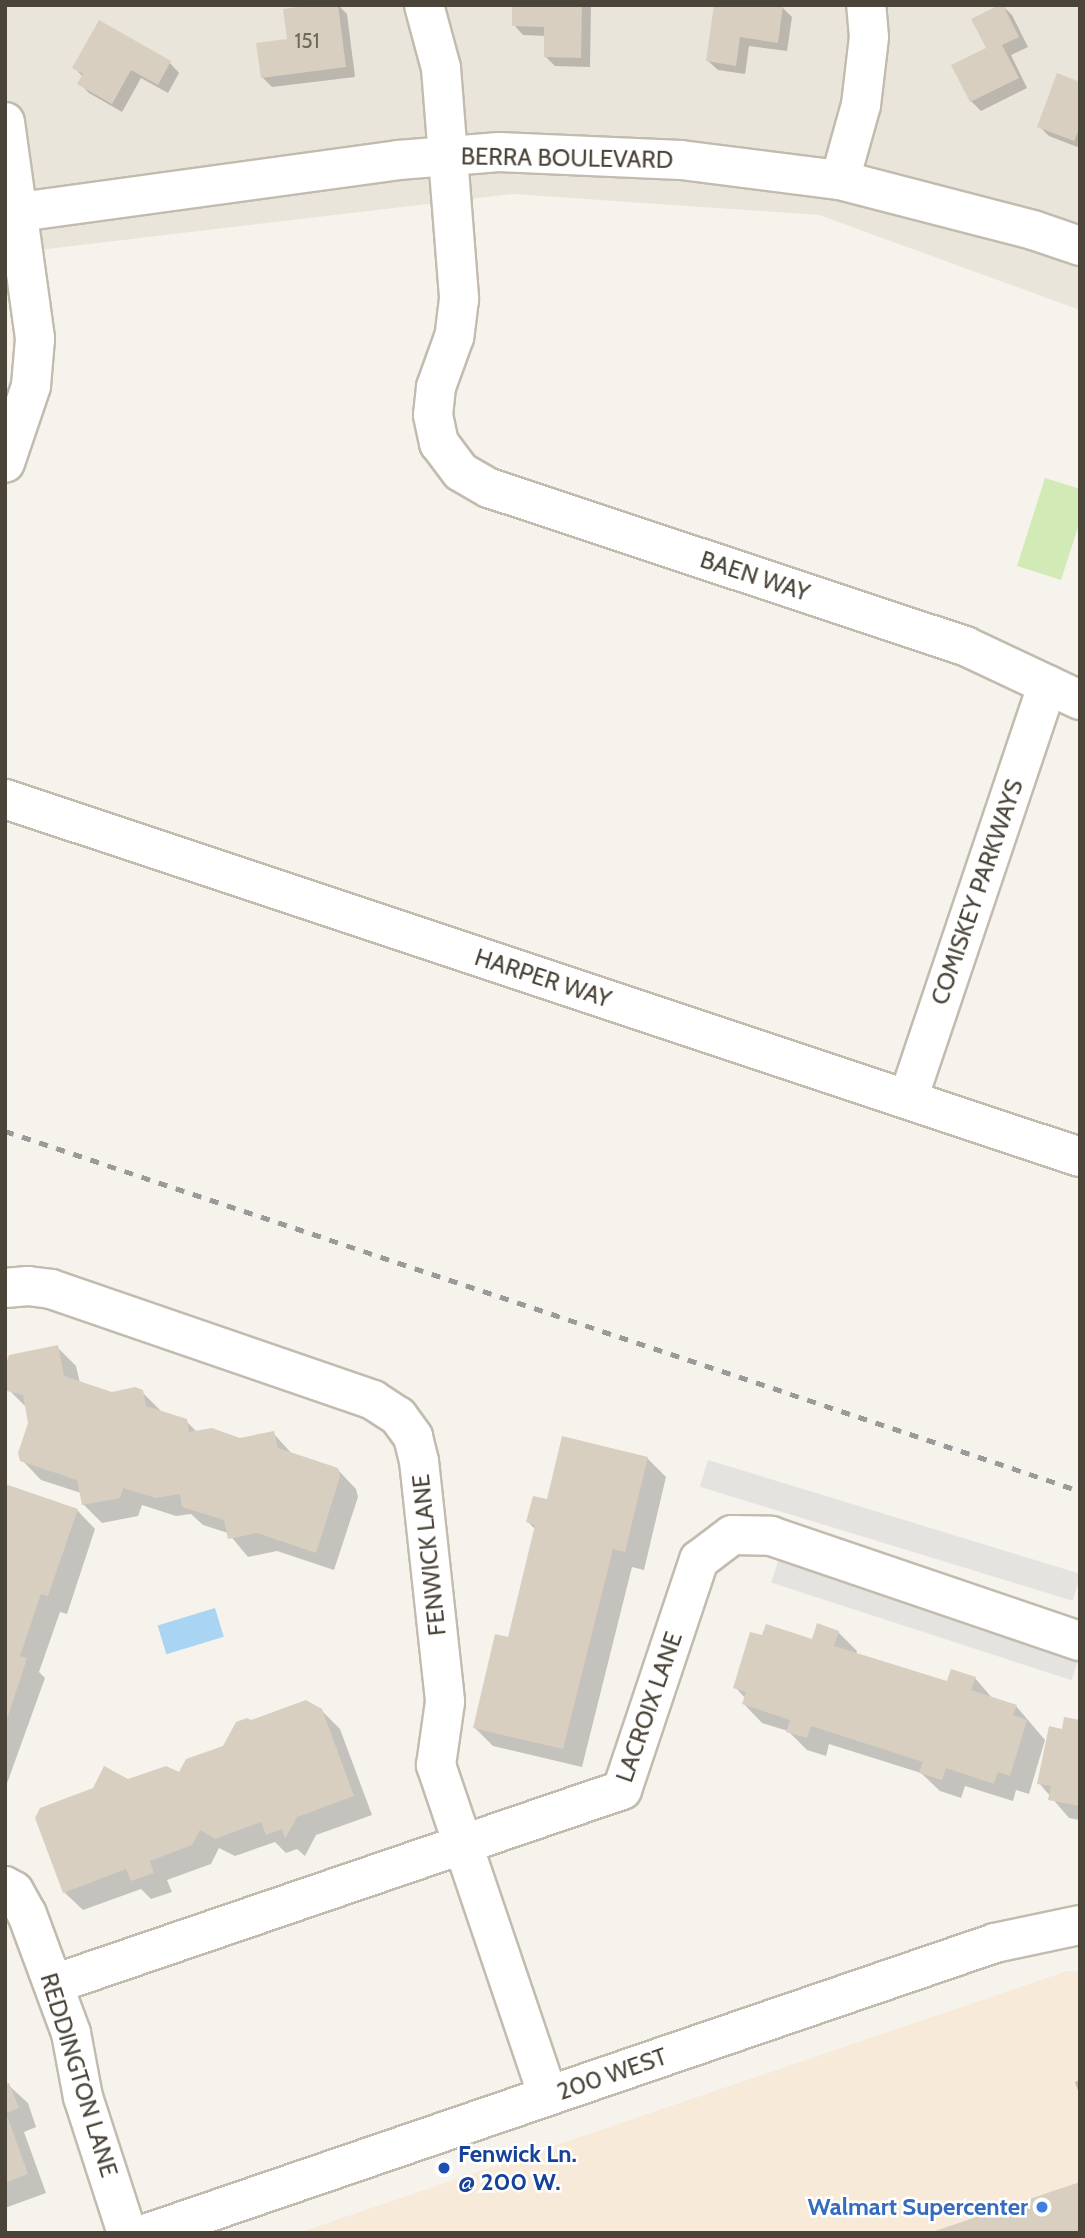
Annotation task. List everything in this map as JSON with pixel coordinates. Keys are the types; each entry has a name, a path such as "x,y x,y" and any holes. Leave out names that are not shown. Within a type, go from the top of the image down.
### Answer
{"street":[{"path":"424,5 441,68 447,155"},
{"path":"840,180 861,104 869,37 866,5"},
{"path":"5,122 12,213 35,339 31,386 5,463"},
{"name":"BERRA BOULEVARD","path":"12,213 447,155 499,152 681,160 840,180 1033,230 1080,246"},
{"name":"BAEN WAY","path":"447,155 460,299 454,337 436,387 432,415 439,443 461,472 489,488 965,646 1064,692"},
{"name":"COMISKEY PARKWAYS","path":"908,1100 1064,692"},
{"name":"HARPER WAY","path":"5,799 1080,1157"},
{"name":"FENWICK LANE","path":"5,1288 28,1286 51,1289 373,1400 398,1416 413,1437 419,1461 445,1702 436,1765 548,2096"},
{"name":"LACROIX LANE","path":"54,1984 462,1847 622,1790 699,1560 732,1535 772,1536 1080,1641"},
{"name":"REDDINGTON LANE","path":"5,1886 14,1891 27,1913 54,1984 71,2033 82,2097 127,2233"},
{"name":"200 WEST","path":"148,2233 995,1942 1080,1925"}],"shaded area":[{"path":"5,5 1080,5 1080,310 819,215 513,194 5,254"},
{"path":"708,1460 1080,1574 1073,1601 700,1487"},
{"path":"780,1555 1080,1652 1072,1680 771,1583"},
{"path":"1067,1971 1080,1971 1080,2233 298,2233"}],"green space":[{"path":"1045,478 1080,489 1080,521 1061,580 1017,566"}],"water":[{"path":"215,1608 224,1637 166,1654 158,1626"}],"building":[{"path":"338,5 346,67 261,78 256,43 287,39 283,9"},
{"path":"512,5 582,5 581,58 544,57 544,27 512,26"},
{"path":"714,5 783,6 778,43 740,37 736,66 706,61"},
{"path":"1003,5 1019,37 1002,45 1019,78 970,102 951,65 986,48 971,19"},
{"path":"99,20 171,61 158,85 131,70 112,104 77,84 83,74 72,68"},
{"path":"1057,73 1080,82 1080,127 1074,141 1037,127"},
{"path":"58,1345 64,1376 112,1392 135,1387 143,1390 146,1406 187,1419 189,1432 212,1428 240,1438 274,1431 278,1448 338,1468 340,1477 316,1553 257,1533 228,1539 224,1520 182,1507 180,1494 156,1498 123,1488 120,1498 82,1505 77,1480 20,1461 18,1453 28,1423 23,1395 7,1391 5,1367 9,1355"},
{"path":"562,1436 648,1457 625,1552 613,1549 563,1749 473,1728 495,1634 508,1637 535,1525 526,1522 533,1496 547,1499"},
{"path":"5,1484 78,1509 48,1596 41,1594 20,1656 27,1658 6,1722"},
{"path":"817,1623 839,1631 834,1646 947,1681 951,1669 976,1677 971,1690 1017,1705 1013,1715 1027,1720 1010,1776 998,1772 994,1784 946,1768 942,1780 919,1773 923,1762 811,1726 807,1738 786,1732 790,1720 742,1704 746,1692 733,1688 750,1632 762,1635 766,1624 812,1639"},
{"path":"306,1700 322,1709 354,1796 297,1817 285,1839 282,1829 266,1835 261,1822 215,1839 200,1830 192,1845 150,1861 154,1873 131,1881 126,1869 63,1893 35,1818 40,1808 93,1788 104,1766 128,1779 166,1766 179,1772 186,1759 223,1746 236,1722 247,1718 251,1720"},
{"path":"1064,1717 1080,1720 1080,1806 1048,1800 1051,1786 1037,1784 1049,1726 1062,1729"},
{"path":"9,2083 19,2108 6,2113 28,2174 5,2183 5,2084"},
{"name":"Walmart Supercenter","path":"1080,2182 1080,2233 932,2233 932,2232"}],"railway":[{"path":"5,1131 1080,1491"}],"place":[{"name":"Fenwick Ln. @ 200 W.","path":"444,2168"},
{"name":"Walmart Supercenter","path":"1042,2207"}]}
